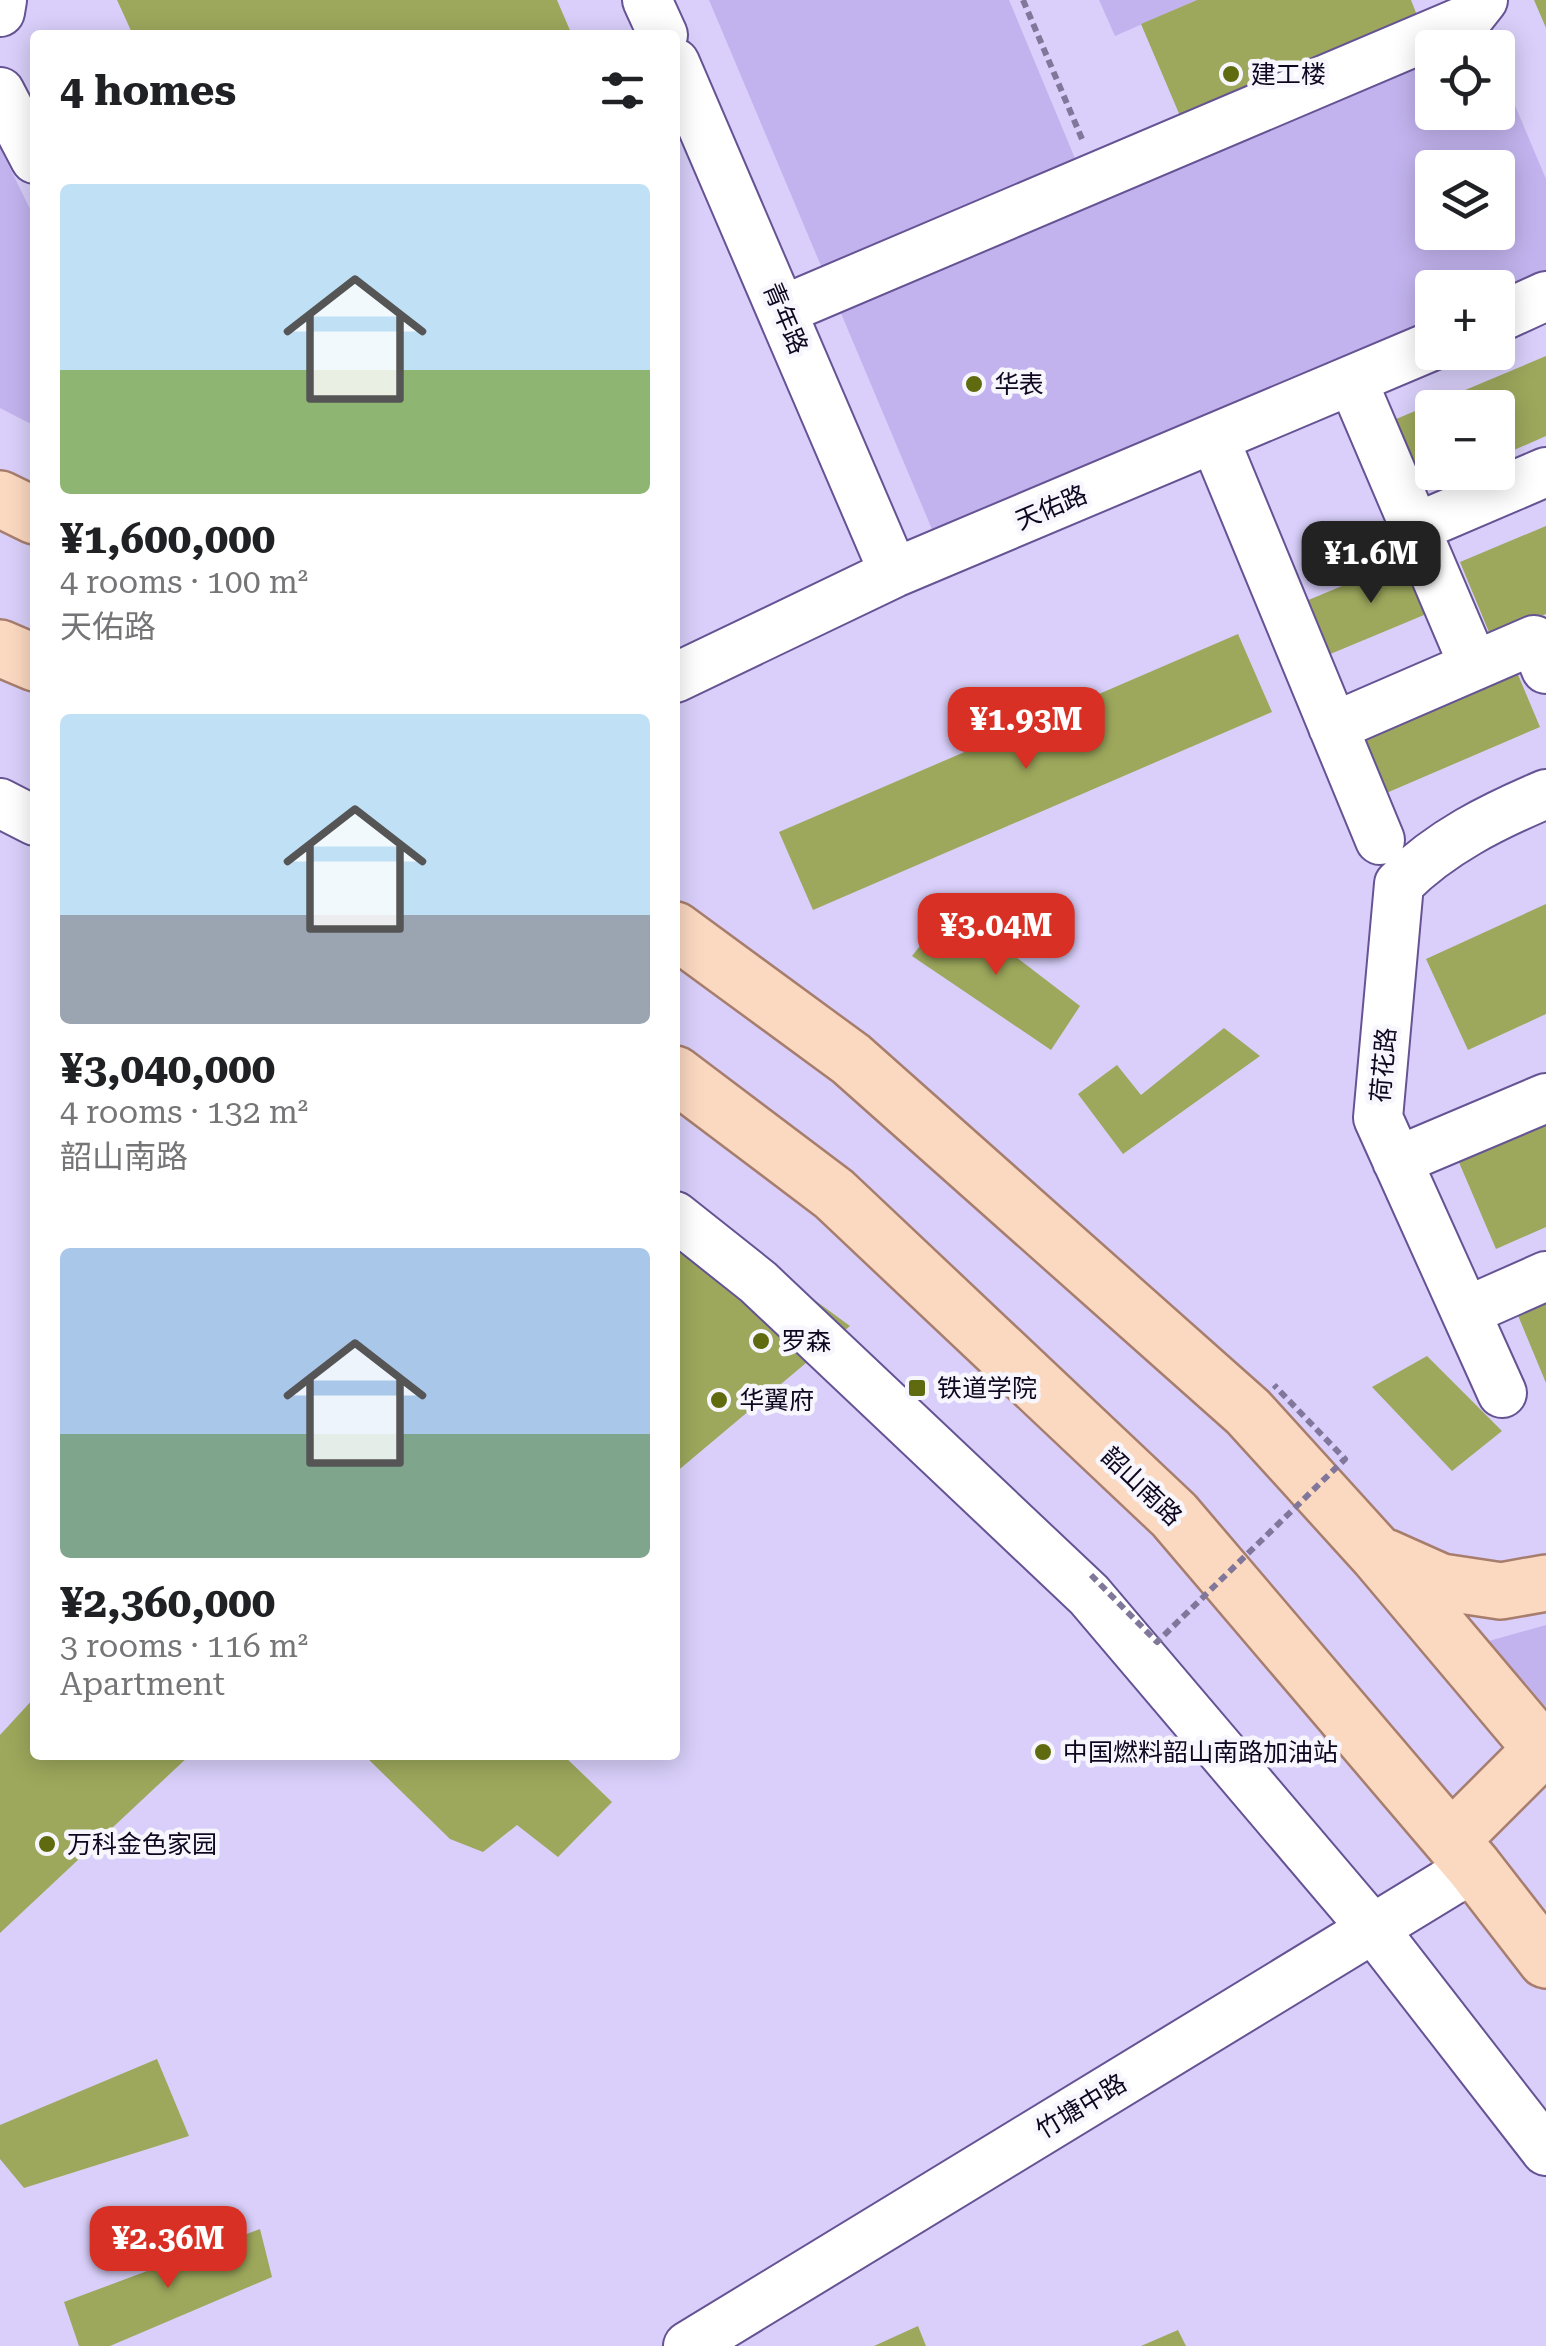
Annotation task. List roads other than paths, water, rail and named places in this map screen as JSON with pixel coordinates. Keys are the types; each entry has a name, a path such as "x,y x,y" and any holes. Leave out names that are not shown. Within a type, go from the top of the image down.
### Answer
{"main road":[{"path":"0,499 30,514"},
{"path":"0,648 30,661"},
{"path":"680,934 850,1059 1248,1412 1377,1554 1544,1752 1463,1853"},
{"name":"韶山南路","path":"680,1078 834,1194 1174,1514 1463,1853 1546,1960"},
{"path":"1377,1554 1441,1582 1500,1591 1546,1582"}],"street":[{"path":"0,12 2,0"},
{"path":"647,0 660,30"},
{"path":"783,310 1468,19 1483,0"},
{"name":"青年路","path":"680,81 783,310 894,573"},
{"path":"0,92 30,149"},
{"path":"1515,310 1546,296"},
{"name":"天佑路","path":"680,676 894,573 1415,353"},
{"path":"1352,380 1474,666"},
{"path":"1214,438 1380,840"},
{"path":"1415,528 1546,472"},
{"path":"1333,727 1534,640 1546,669"},
{"name":"荷花路","path":"1502,1393 1378,1118 1399,884 1425,858 1488,820 1546,794"},
{"path":"0,803 30,818"},
{"path":"1397,1161 1546,1098"},
{"path":"680,1220 758,1282 1089,1595 1372,1928 1546,2151"},
{"path":"1483,1304 1546,1276"},
{"name":"竹塘中路","path":"688,2346 1372,1928 1463,1853"}],"place":[{"name":"建工楼","path":"1231,74"},
{"name":"华表","path":"974,384"},
{"name":"罗森","path":"761,1341"},
{"name":"铁道学院","path":"917,1388"},
{"name":"华翼府","path":"719,1400"},
{"name":"中国燃料韶山南路加油站","path":"1043,1752"},
{"name":"万科金色家园","path":"47,1844"}]}
